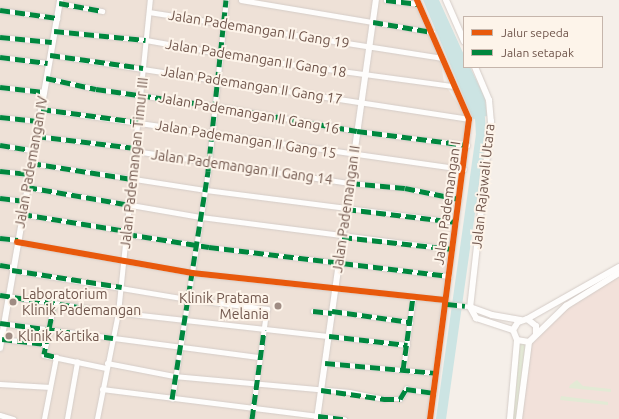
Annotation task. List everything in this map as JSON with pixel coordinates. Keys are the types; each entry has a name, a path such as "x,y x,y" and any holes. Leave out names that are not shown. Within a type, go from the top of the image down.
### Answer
{"street":[{"name":"Jalan Pademangan Timur III","path":"97,419 106,365 113,338 122,287 150,0"},
{"path":"172,399 174,376 210,162 222,53 226,0"},
{"path":"241,0 432,32"},
{"name":"Jalan Pademangan II","path":"317,417 354,156 356,131 362,102 376,0"},
{"path":"386,0 418,2 432,32 453,86 469,119"},
{"path":"446,0 463,39"},
{"path":"60,2 102,11"},
{"name":"Jalan Pademangan IV","path":"0,348 2,323 60,2"},
{"path":"0,10 57,18"},
{"name":"Jalan Pademangan II Gang 19","path":"149,12 369,48 442,58"},
{"name":"Jalan Pademangan II Gang 18","path":"54,31 146,40 365,75 453,86"},
{"path":"0,37 52,42"},
{"name":"Jalan Pademangan II Gang 17","path":"58,56 469,119"},
{"path":"0,57 48,63"},
{"name":"Jalan Rajawali Utara","path":"466,306 491,121 489,100 475,68"},
{"name":"Jalan Pademangan II Gang 16","path":"46,78 96,89 216,106 356,131 467,145"},
{"path":"0,87 44,92"},
{"name":"Jalan Pademangan II Gang 15","path":"41,109 138,122 354,156 464,169"},
{"path":"0,117 38,121"},
{"name":"Jalan Pademangan I","path":"430,419 447,303 452,250 464,169 469,119"},
{"name":"Jalan Pademangan II Gang 14","path":"36,136 350,183 401,188 459,199"},
{"path":"0,145 33,150"},
{"path":"31,163 206,190 456,222"},
{"path":"0,171 30,174"},
{"path":"27,187 130,206 201,217 452,250"},
{"path":"0,198 25,201"},
{"path":"22,214 197,246 449,276"},
{"path":"0,238 192,273 413,297 466,306 524,320 536,326 536,334"},
{"path":"0,265 12,269 188,299 267,309 252,419"},
{"path":"513,330 524,320 619,269"},
{"path":"519,419 529,342 566,306 619,269"},
{"path":"0,295 118,313 407,345"},
{"path":"403,370 413,297"},
{"path":"54,304 50,331 44,354 77,362 174,376 321,390 384,399 400,398 406,389 434,394"},
{"path":"466,306 476,318 513,330"},
{"path":"476,318 480,310"},
{"path":"312,311 332,312 410,322"},
{"path":"2,323 50,331 260,357"},
{"path":"510,419 517,340 513,330"},
{"path":"2,338 46,344"},
{"path":"517,340 529,342"},
{"path":"44,419 56,357"},
{"path":"68,419 77,362"},
{"path":"325,363 436,374"},
{"path":"0,384 50,387"},
{"path":"102,389 317,417 344,419"},
{"path":"0,415 13,419"}],"shaded area":[{"path":"0,0 416,0 440,56 444,83 468,119 429,419 0,419"},
{"path":"619,273 619,419 519,419 530,341 566,306"}],"green space":[{"path":"518,339 526,342 519,419 509,419"},
{"path":"577,380 583,386 611,389 611,392 569,388 570,385"},
{"path":"561,396 608,402 608,405 560,400"}],"water":[{"path":"423,0 439,0 463,53 463,68 470,68 485,98 487,116 473,119"}],"waterway":[{"path":"441,419 481,136 480,119 475,106"}],"marked path":[{"path":"172,399 208,171 226,0"},
{"path":"386,0 419,4"},
{"path":"59,3 102,11"},
{"path":"0,10 57,18"},
{"path":"373,22 432,32"},
{"path":"54,31 146,40"},
{"path":"0,37 52,42"},
{"path":"50,55 143,68"},
{"path":"0,57 48,63"},
{"path":"46,78 96,89 216,106 357,131 467,145"},
{"path":"0,87 44,92"},
{"path":"41,109 138,122"},
{"path":"0,117 38,121"},
{"path":"36,136 135,148"},
{"path":"0,145 33,150"},
{"path":"31,163 132,179"},
{"path":"0,171 30,174"},
{"path":"350,183 405,188 459,199"},
{"path":"27,187 130,205"},
{"path":"0,198 25,201"},
{"path":"346,209 456,222"},
{"path":"22,214 127,231"},
{"path":"127,234 209,247 449,276"},
{"path":"342,237 452,249"},
{"path":"0,238 18,240"},
{"path":"0,265 12,267"},
{"path":"12,270 122,287"},
{"path":"0,295 118,313"},
{"path":"403,370 413,297"},
{"path":"54,304 44,354 56,357"},
{"path":"447,304 465,306"},
{"path":"313,311 332,313"},
{"path":"332,311 410,322"},
{"path":"0,323 113,338"},
{"path":"252,419 264,330"},
{"path":"329,336 407,345"},
{"path":"2,339 46,344"},
{"path":"325,363 436,373"},
{"path":"321,390 384,399 400,399 406,389 434,393"},
{"path":"318,416 344,419"}],"cycle path":[{"path":"417,0 469,119 430,419"},
{"path":"17,242 192,273 445,300"}],"place":[{"name":"Laboratorium Klinik Pademangan","path":"13,302"},
{"name":"Klinik Pratama Melania","path":"278,306"},
{"name":"Klinik Kartika","path":"9,336"}]}
